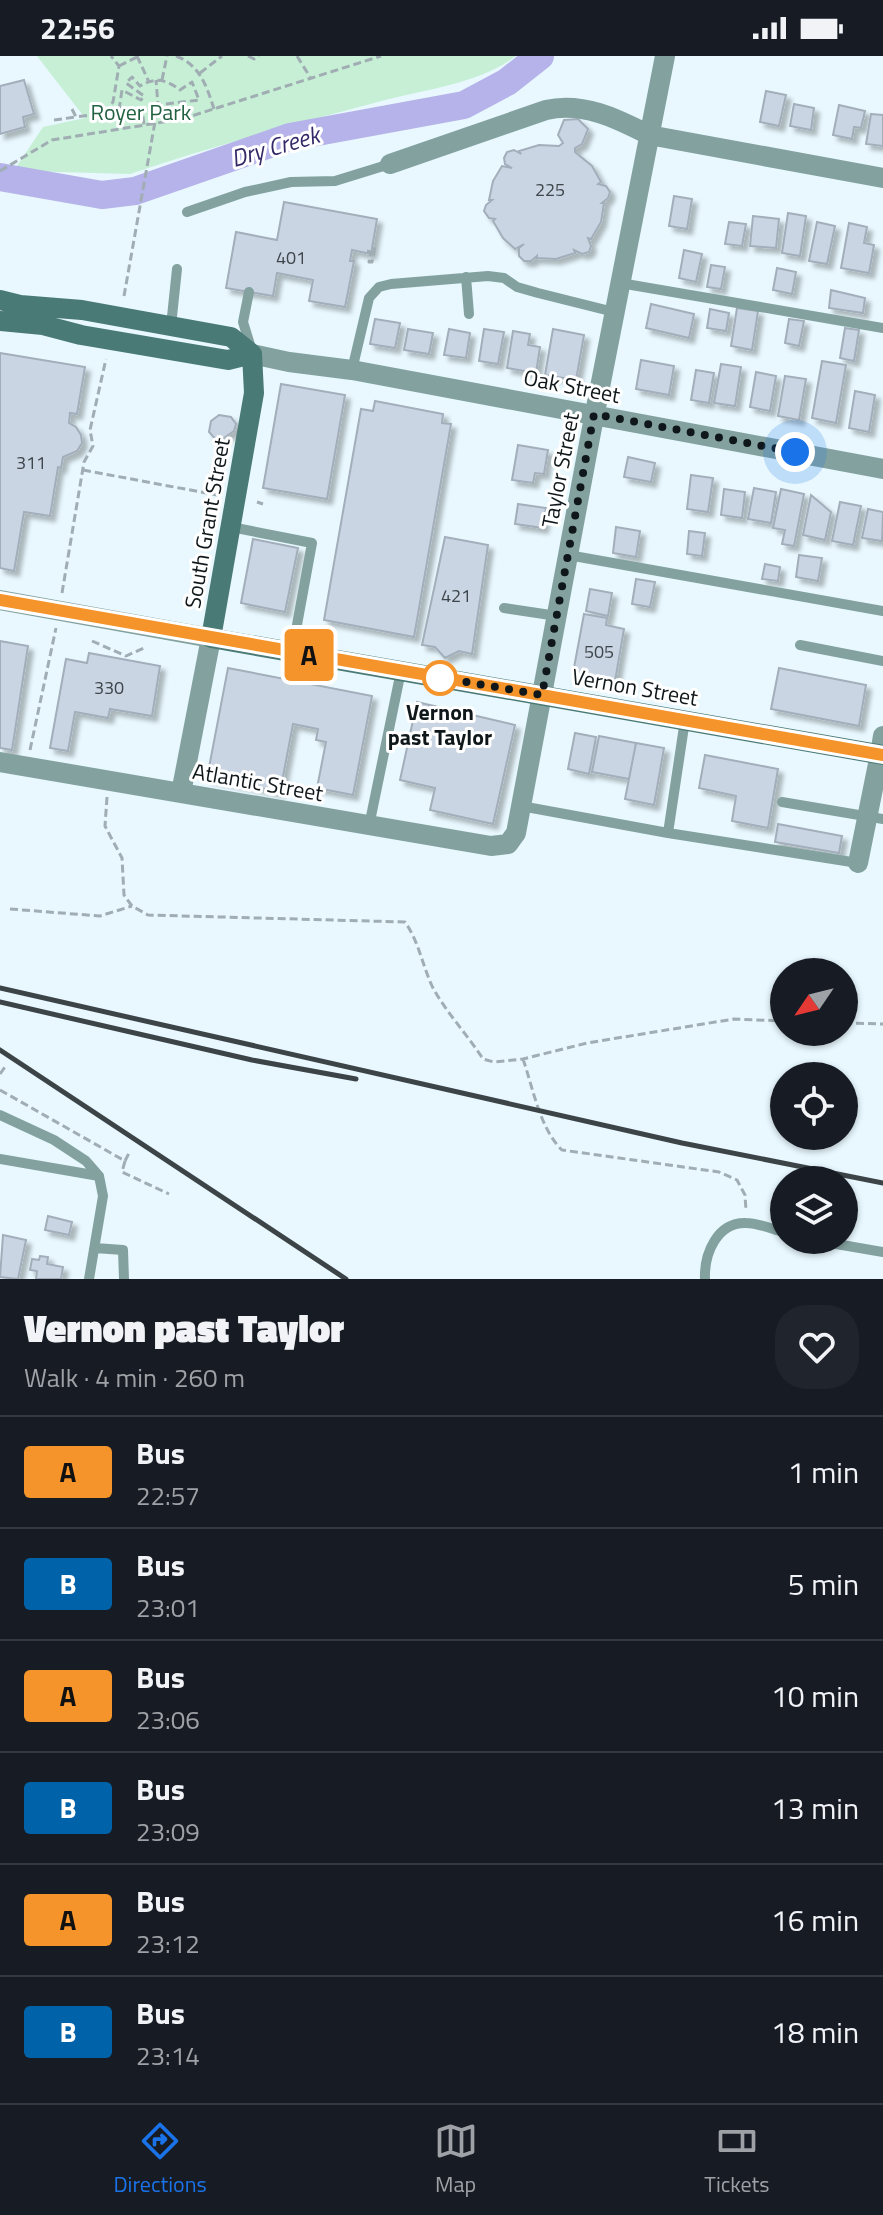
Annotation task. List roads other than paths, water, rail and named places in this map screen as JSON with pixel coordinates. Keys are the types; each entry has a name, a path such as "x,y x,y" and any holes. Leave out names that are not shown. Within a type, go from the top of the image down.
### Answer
{"main road":[{"name":"Oak Street","path":"0,300 20,305 82,310 231,337 252,354"},
{"name":"Oak Street","path":"0,321 43,325 81,335 228,360 252,354"},
{"name":"South Grant Street","path":"211,638 254,393 252,354"},
{"name":"Vernon Street","path":"211,638 685,720 882,748"}],"street":[{"name":"Taylor Street","path":"508,844 516,833 665,56"},
{"path":"390,164 559,106 577,107 622,121 649,135 883,178"},
{"name":"Oak Street","path":"252,354 883,469"},
{"name":"Vernon Street","path":"0,600 211,638"},
{"name":"South Grant Street","path":"181,793 211,638"},
{"path":"858,863 875,818 882,748"},
{"name":"Atlantic Street","path":"0,762 491,846 508,844"}],"lane":[{"path":"187,212 245,192 291,182 335,181 390,164"},
{"path":"171,326 177,269"},
{"path":"352,370 369,298 379,287 466,277 504,278 517,287 614,312"},
{"path":"466,277 469,314"},
{"path":"620,283 883,328"},
{"path":"249,292 243,322 252,354"},
{"path":"231,527 312,543 292,652"},
{"path":"568,555 883,611"},
{"path":"504,608 557,616"},
{"path":"800,645 883,661"},
{"path":"369,826 401,671"},
{"path":"668,833 685,720"},
{"path":"782,802 875,818"},
{"path":"521,806 858,863"},
{"path":"0,1115 54,1140 86,1161 99,1176 103,1196 89,1279"},
{"path":"0,1159 99,1176"},
{"path":"705,1279 707,1260 714,1241 728,1226 746,1222 770,1228"},
{"path":"95,1248 123,1250 124,1279"},
{"path":"858,1248 883,1252"}],"waterway":[{"name":"Dry Creek","path":"0,177 102,195 135,191 290,137 464,105 507,82 540,56"}],"railway":[{"path":"0,988 682,1143 883,1183"},
{"path":"0,1002 252,1060 356,1079"},
{"path":"0,1050 346,1279"}],"place":[{"name":"Vernon past Taylor","path":"440,678"}],"park label":[{"name":"Royer Park","path":"141,112"}]}
